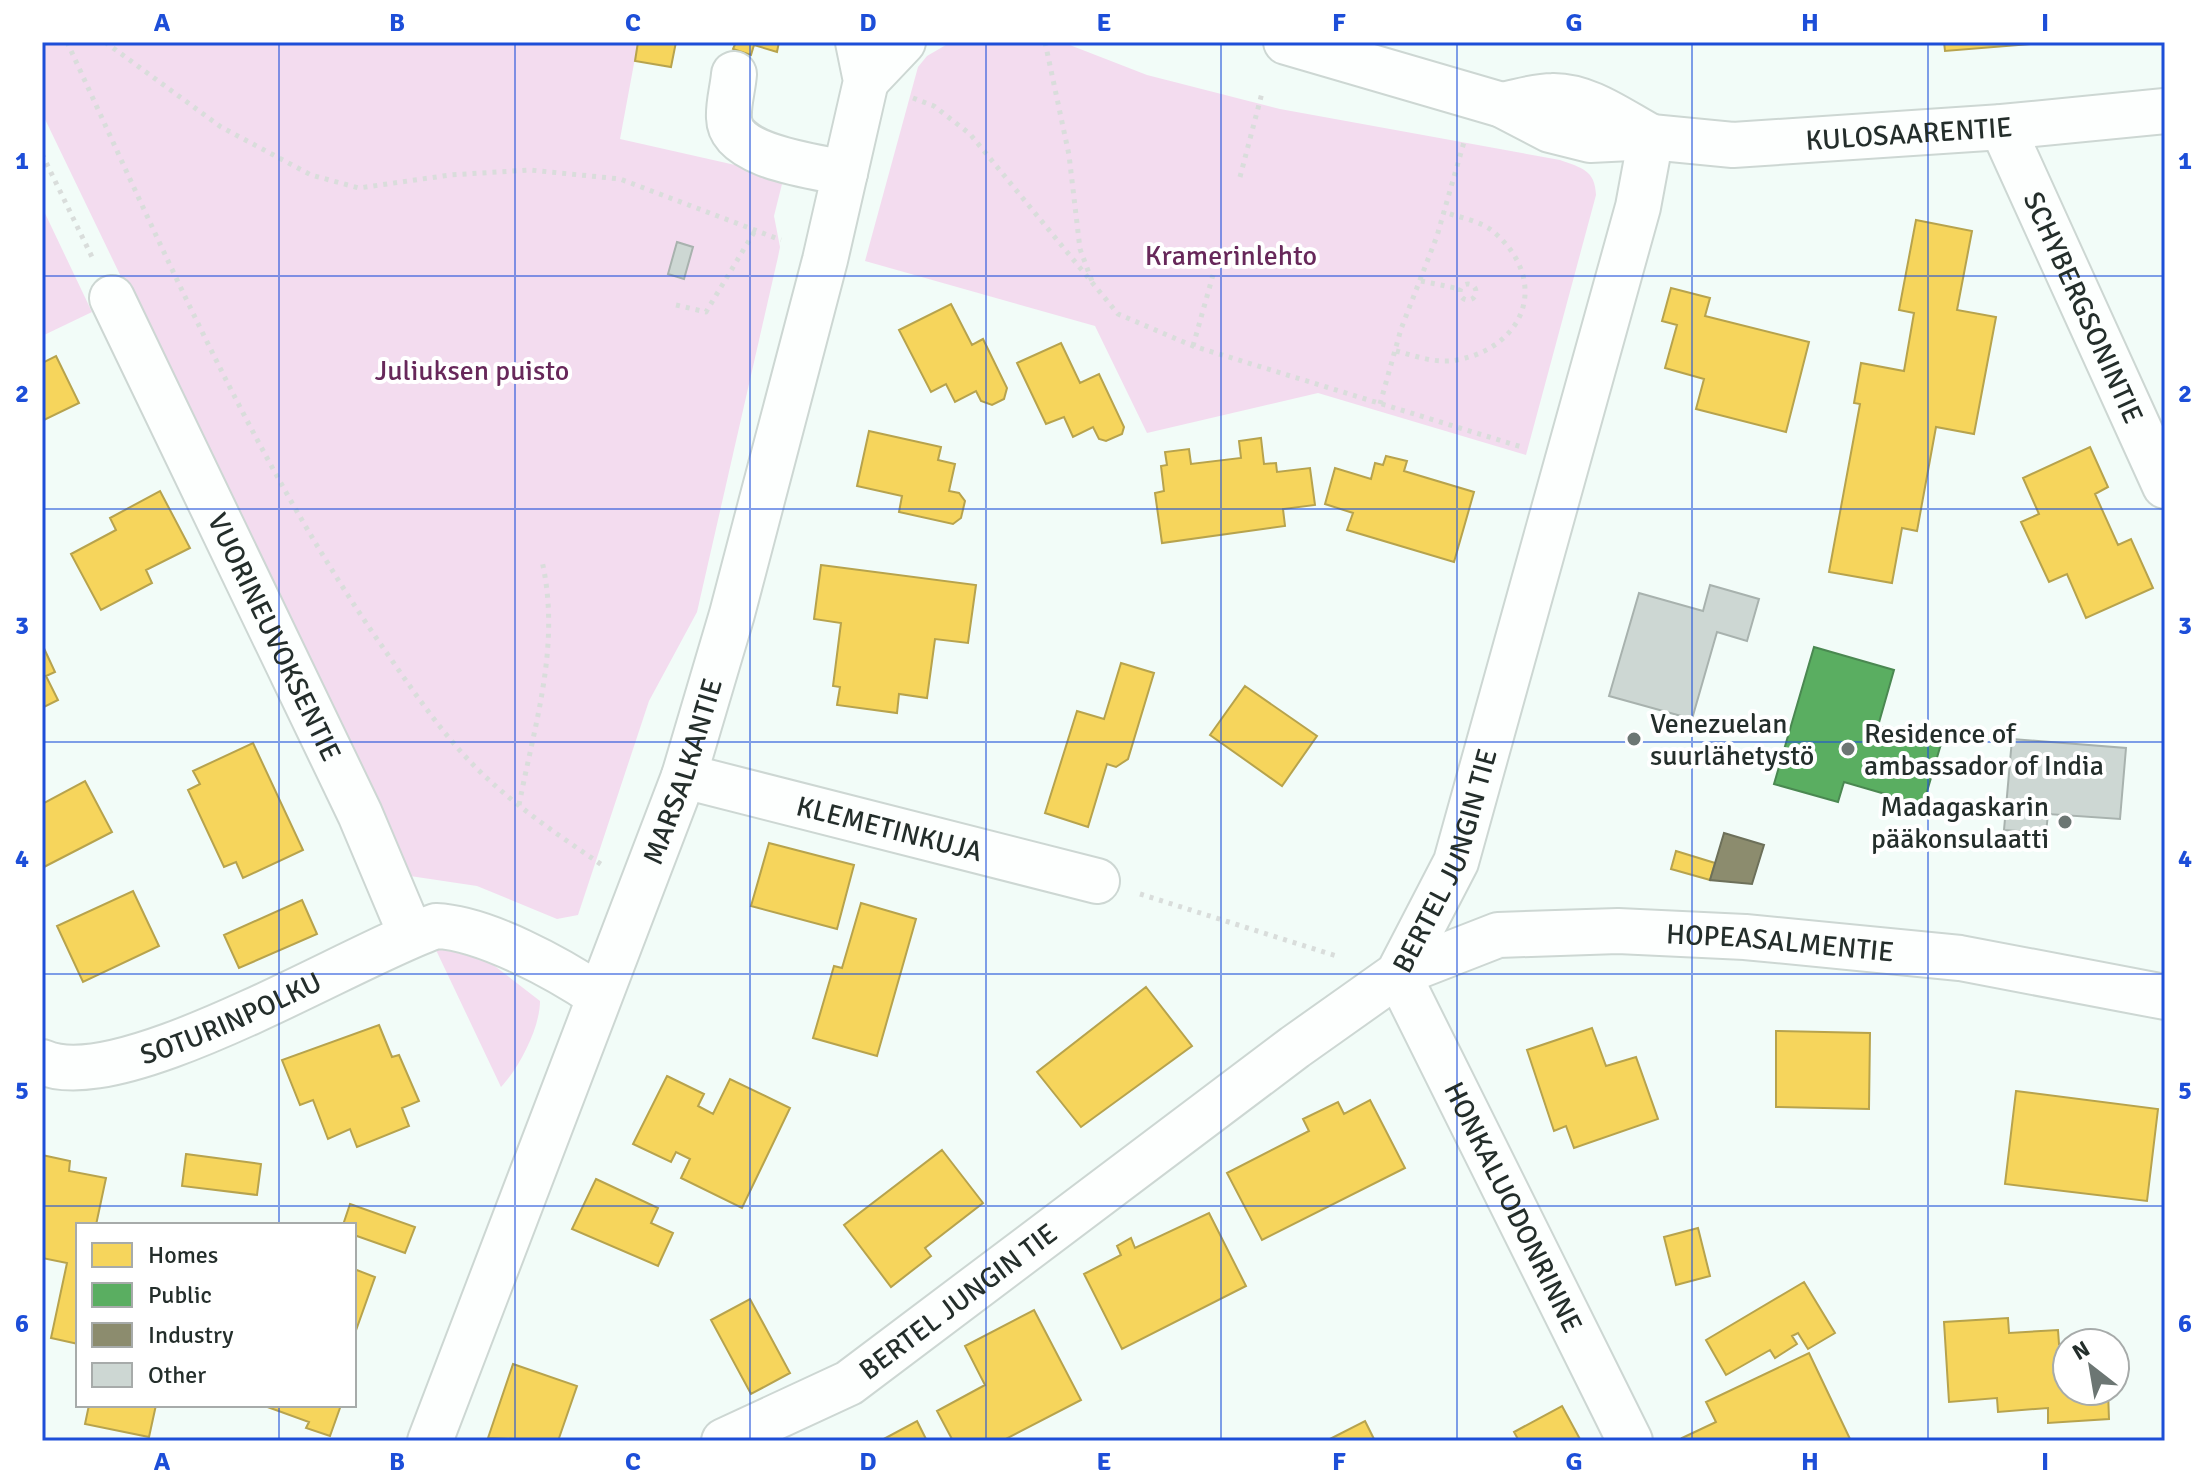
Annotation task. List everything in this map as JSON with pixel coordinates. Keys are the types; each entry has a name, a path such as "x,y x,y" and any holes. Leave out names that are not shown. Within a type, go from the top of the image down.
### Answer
{"street":[{"path":"875,72 903,42"},
{"name":"KULOSAARENTIE","path":"1286,42 1502,105 1550,130 1590,140 1651,137 1733,145 2002,127 2165,111"},
{"name":"MARSALKANTIE","path":"430,1441 599,996 646,883 684,776 732,614 845,173 875,72"},
{"path":"734,74 728,120 737,139 762,153 845,173"},
{"name":"SCHYBERGSONINTIE","path":"2002,127 2165,486"},
{"name":"BERTEL JUNGIN TIE","path":"724,1441 849,1383 1295,1047 1398,974 1456,862 1638,207 1651,137"},
{"name":"VUORINEUVOKSENTIE","path":"112,298 360,814 411,935"},
{"name":"KLEMETINKUJA","path":"684,776 1097,881"},
{"path":"411,935 436,926 451,927 528,956 599,996"},
{"name":"HOPEASALMENTIE","path":"1398,974 1498,935 1618,931 1745,937 1960,958 2165,997"},
{"name":"SOTURINPOLKU","path":"42,1062 99,1067 169,1048 411,935"},
{"name":"HONKALUODONRINNE","path":"1398,974 1630,1441"}],"path":[{"path":"67,42 188,303 330,571 417,696 460,750 519,805 608,869 646,883"},
{"path":"105,42 221,127 311,175 359,188 450,175 530,170 620,179 756,229 825,260"},
{"path":"1045,42 1069,155 1080,249 1094,288"},
{"path":"875,72 934,106 970,134 1118,314 1193,346 1567,460"},
{"path":"1240,177 1262,93"},
{"path":"1380,404 1401,329 1421,281 1463,145"},
{"path":"42,154 112,298"},
{"path":"1396,351 1433,360 1457,360 1501,341 1518,325 1525,307 1523,278 1513,256 1496,234 1483,225 1444,212"},
{"path":"676,305 706,312 756,229"},
{"path":"1193,346 1213,275"},
{"path":"1421,281 1460,289"},
{"path":"519,805 551,637 549,590 542,561"},
{"path":"1097,881 1320,948 1358,965 1398,974"}],"green space":[{"name":"Juliuksen puisto","path":"42,42 638,42 620,139 784,176 774,216 780,247 697,612 649,701 578,915 557,919 477,886 410,876 42,113"},
{"name":"Kramerinlehto","path":"951,42 1062,42 1147,75 1280,109 1560,160 1586,171 1593,180 1596,195 1526,455 1318,393 1147,433 1095,326 865,261 918,67 927,56"},
{"path":"42,207 92,312 42,336"},
{"path":"446,947 483,957 540,1001 527,1047 501,1087 436,950"}],"building: Homes":[{"path":"638,42 676,42 671,67 635,61"},
{"path":"736,42 779,42 777,52 754,45 751,55 733,49"},
{"path":"1944,42 2054,42 1945,51"},
{"path":"1916,220 1972,231 1957,310 1996,317 1974,434 1936,427 1917,531 1902,528 1892,583 1829,572 1860,404 1854,403 1861,363 1904,371 1914,313 1899,310"},
{"path":"1671,288 1710,298 1705,316 1809,342 1786,432 1696,409 1704,379 1665,368 1677,325 1662,321"},
{"path":"951,304 972,345 983,339 1007,388 1004,399 992,405 981,401 976,391 955,402 946,384 931,392 899,330"},
{"path":"1061,343 1080,383 1099,374 1124,427 1122,434 1106,441 1099,439 1093,427 1073,437 1064,417 1046,424 1017,363"},
{"path":"56,356 79,403 42,421 42,363"},
{"path":"869,431 941,447 938,460 955,464 949,491 959,493 965,501 961,518 953,524 899,512 902,496 857,486"},
{"path":"1261,438 1264,464 1276,463 1277,472 1310,468 1315,505 1283,509 1285,526 1162,543 1155,493 1164,491 1161,466 1167,465 1165,452 1189,449 1191,464 1241,458 1239,441"},
{"path":"2090,447 2108,487 2095,494 2118,545 2131,539 2153,588 2086,618 2067,574 2049,582 2021,522 2039,514 2023,478"},
{"path":"1386,456 1407,461 1404,471 1474,492 1454,562 1347,530 1353,513 1325,504 1335,468 1371,479 1375,463 1383,465"},
{"path":"160,491 190,548 146,570 152,583 101,610 71,554 116,530 110,518"},
{"path":"821,565 976,585 968,643 935,639 927,698 899,694 897,713 837,705 840,687 833,686 841,623 814,619"},
{"path":"42,644 55,672 46,676 58,700 42,708"},
{"path":"1121,663 1154,673 1128,759 1116,767 1107,764 1088,827 1045,813 1077,711 1104,719"},
{"path":"1245,686 1317,736 1282,786 1210,735"},
{"path":"253,743 303,850 243,878 236,862 224,867 188,790 200,784 193,771"},
{"path":"85,781 112,832 42,868 42,804"},
{"path":"769,843 854,865 837,929 751,906"},
{"path":"1676,851 1715,863 1710,880 1671,869"},
{"path":"133,891 159,946 83,982 57,926"},
{"path":"302,900 317,934 239,968 224,935"},
{"path":"861,903 916,919 877,1056 813,1038 834,966 842,968"},
{"path":"1146,987 1192,1046 1081,1127 1037,1072"},
{"path":"379,1025 392,1057 399,1055 419,1101 402,1108 409,1126 357,1147 350,1129 328,1139 313,1100 300,1105 282,1060"},
{"path":"1592,1028 1606,1066 1636,1057 1658,1119 1574,1148 1566,1126 1554,1131 1527,1050"},
{"path":"1776,1031 1870,1033 1869,1109 1776,1107"},
{"path":"667,1076 704,1094 698,1106 713,1114 730,1079 790,1108 742,1208 681,1178 690,1159 676,1152 671,1162 633,1144"},
{"path":"2016,1091 2158,1109 2147,1201 2005,1184"},
{"path":"1370,1100 1405,1168 1262,1240 1227,1173 1309,1131 1303,1119 1338,1102 1344,1114"},
{"path":"942,1150 983,1203 925,1248 931,1256 891,1287 844,1225"},
{"path":"186,1154 261,1164 257,1195 182,1186"},
{"path":"42,1155 70,1161 69,1171 106,1178 96,1223 76,1223 76,1344 51,1338 67,1263 42,1258"},
{"path":"596,1179 658,1208 651,1223 673,1233 658,1266 572,1229"},
{"path":"350,1204 415,1227 405,1253 356,1236 356,1223 344,1223"},
{"path":"1209,1213 1246,1286 1122,1349 1084,1274 1121,1255 1117,1246 1131,1238 1135,1248"},
{"path":"1698,1228 1710,1276 1676,1285 1664,1237"},
{"path":"356,1270 375,1277 356,1330"},
{"path":"1804,1282 1835,1333 1808,1349 1798,1333 1792,1336 1797,1344 1775,1358 1770,1350 1726,1375 1706,1340"},
{"path":"750,1299 790,1373 751,1394 711,1320"},
{"path":"1034,1310 1081,1400 1002,1441 953,1441 937,1411 985,1385 965,1346"},
{"path":"2008,1318 2009,1333 2051,1330 2051,1407 2109,1407 2109,1419 2048,1423 2048,1408 1998,1412 1997,1398 1949,1402 1944,1322"},
{"path":"1809,1353 1851,1441 1684,1441 1682,1438 1716,1422 1706,1402"},
{"path":"513,1364 577,1386 558,1441 488,1438"},
{"path":"1562,1406 1581,1441 1519,1441 1514,1432"},
{"path":"89,1407 156,1407 149,1437 85,1424"},
{"path":"268,1407 340,1407 330,1436 306,1428 309,1422"},
{"path":"917,1421 927,1441 880,1441"},
{"path":"1365,1421 1375,1441 1326,1441"}],"building: Public":[{"path":"1814,647 1894,670 1878,726 1941,744 1923,805 1844,782 1838,802 1774,784"}],"building: Industry":[{"path":"1724,833 1764,845 1752,884 1710,880"}],"building: Other":[{"path":"677,242 693,247 684,279 668,274"},
{"path":"1710,585 1759,599 1747,641 1717,632 1692,719 1609,696 1639,593 1703,611"},
{"path":"2012,739 2126,748 2120,819 2048,814 2046,833 2004,830"}],"place":[{"name":"Venezuelan suurlähetystö","path":"1634,739"},
{"name":"Residence of ambassador of India","path":"1848,749"},
{"name":"Madagaskarin pääkonsulaatti","path":"2065,822"}]}
